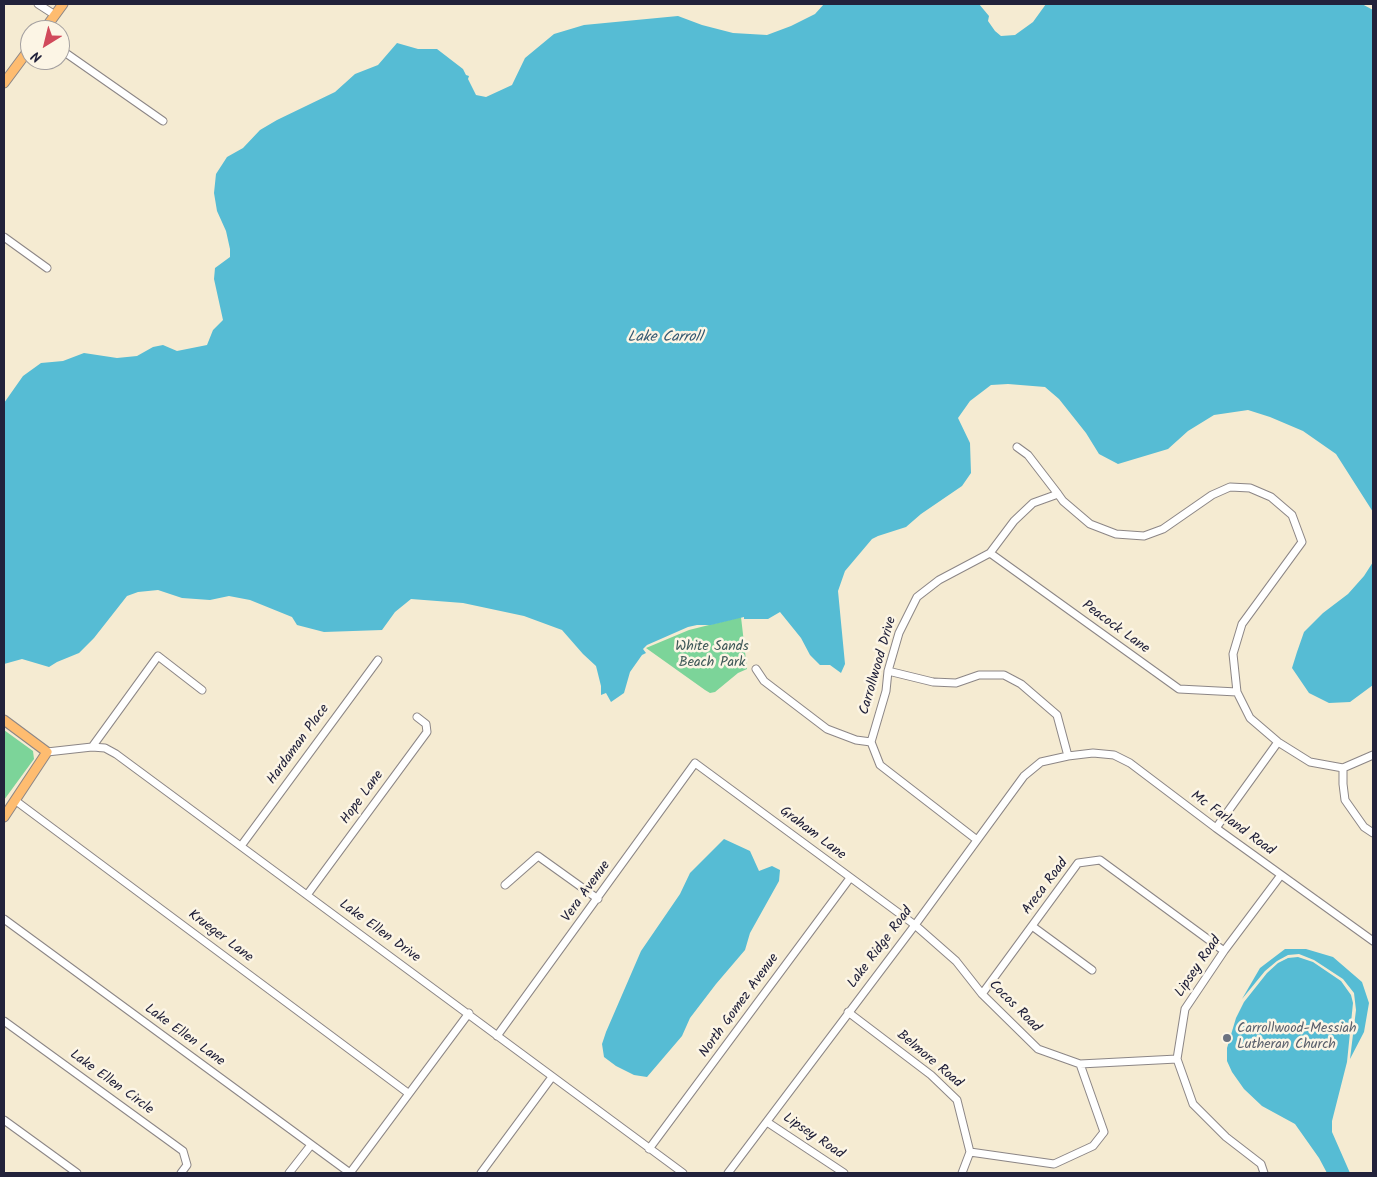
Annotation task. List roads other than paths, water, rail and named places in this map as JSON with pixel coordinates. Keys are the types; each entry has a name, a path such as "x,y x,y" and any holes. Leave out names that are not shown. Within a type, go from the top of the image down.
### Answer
{"main road":[{"path":"52,20 63,4"},
{"path":"4,83 20,61"},
{"path":"4,720 47,752 4,817"}],"street":[{"path":"38,4 55,16"},
{"path":"70,56 163,121"},
{"path":"4,237 46,268"},
{"path":"1018,448 1028,455 1063,501 1090,524 1116,534 1144,536 1163,529 1212,495 1230,487 1250,488 1271,496 1292,515 1302,542 1242,624 1233,654 1237,692 1250,718 1278,742 1310,762 1343,768 1373,754"},
{"name":"Carrollwood Drive","path":"871,742 886,691 888,671 899,633 916,597 939,580 990,552 1014,520 1033,503 1058,494"},
{"name":"Peacock Lane","path":"990,552 1179,689 1237,692"},
{"path":"92,747 158,656 202,690"},
{"name":"Hardaman Place","path":"241,846 378,660"},
{"path":"756,669 764,681 827,730 856,740 871,742 880,765 976,840"},
{"path":"888,671 933,682 956,683 979,675 1004,675 1021,684 1056,716 1068,756"},
{"name":"Hope Lane","path":"307,895 427,732 426,724 417,717"},
{"path":"1216,828 1278,742"},
{"name":"Lake Ellen Drive","path":"47,752 92,747 105,748 116,754 683,1173"},
{"name":"Mc Farland Road","path":"1068,756 1093,753 1114,755 1130,763 1280,875 1373,941"},
{"name":"Lake Ridge Road","path":"728,1173 915,925 1024,776 1041,762 1068,756"},
{"name":"Graham Lane","path":"694,763 915,925"},
{"name":"Vera Avenue","path":"497,1036 598,899 694,763"},
{"path":"1343,768 1345,800 1364,827 1373,833"},
{"name":"Krueger Lane","path":"16,801 408,1093"},
{"path":"505,885 538,856 598,899"},
{"name":"Areca Road","path":"982,994 1078,863 1100,860 1224,951"},
{"name":"Lipsey Road","path":"1264,1173 1261,1164 1226,1137 1193,1104 1177,1059 1185,1009 1224,951 1280,875"},
{"name":"North Gomez Avenue","path":"649,1149 850,878"},
{"name":"Lake Ellen Lane","path":"4,919 350,1173"},
{"name":"Cocos Road","path":"915,925 956,961 982,994 1038,1049 1080,1064 1177,1059"},
{"path":"1032,926 1092,970"},
{"name":"Belmore Road","path":"848,1012 931,1075 958,1100 970,1152"},
{"path":"350,1173 408,1093 469,1014"},
{"name":"Lake Ellen Circle","path":"4,1021 183,1151 187,1165 181,1173"},
{"path":"962,1173 970,1152 1054,1164 1093,1146 1104,1132 1080,1064"},
{"path":"481,1173 552,1077"},
{"path":"4,1120 77,1173"},
{"name":"Lipsey Road","path":"767,1122 844,1173"},
{"path":"289,1173 311,1145"}],"water":[{"name":"Lake Carroll","path":"824,4 979,4 989,16 988,21 1001,36 1015,35 1033,22 1046,4 1362,4 1373,10 1373,512 1336,454 1303,431 1270,417 1248,410 1214,415 1188,431 1168,449 1118,464 1099,454 1086,433 1059,399 1045,387 1008,384 991,385 970,401 958,418 970,443 971,473 962,486 921,514 906,527 872,539 845,571 838,591 845,664 841,673 830,665 820,665 810,655 801,638 780,612 768,619 744,619 744,617 711,625 688,627 647,645 643,649 646,653 642,655 630,672 624,693 611,702 606,693 601,695 601,686 596,666 562,630 524,616 463,603 411,599 395,612 382,630 324,632 297,625 292,617 250,600 229,596 210,600 182,598 158,590 138,592 127,596 94,638 79,653 49,667 22,659 4,664 4,403 23,376 41,363 63,361 84,353 117,358 137,356 153,347 163,345 177,351 207,345 213,330 223,320 214,279 215,268 230,257 226,231 217,211 214,193 216,174 227,157 243,148 260,130 335,92 355,74 378,65 397,43 418,49 437,49 469,76 468,79 476,95 486,97 512,85 525,58 554,34 584,25 678,16 702,25 733,33 767,35 815,14"},
{"path":"1373,562 1373,685 1350,702 1329,703 1309,693 1292,668 1304,632 1323,613 1348,594 1364,576"},
{"path":"724,839 750,851 759,871 772,866 780,870 779,881 750,933 745,950 690,1018 682,1036 647,1077 634,1075 616,1066 604,1057 602,1044 606,1032 641,951 680,894 690,873"},
{"path":"1285,949 1306,949 1333,957 1362,982 1369,1003 1364,1032 1350,1059 1356,1010 1354,993 1343,979 1314,960 1299,954 1288,955 1265,971 1242,999 1260,968"},
{"path":"1298,957 1313,962 1341,981 1351,995 1353,1003 1347,1062 1332,1121 1332,1132 1350,1173 1327,1173 1319,1158 1295,1124 1262,1106 1244,1089 1227,1061 1227,1048 1236,1018 1244,1002 1267,973 1278,963 1288,958"}],"place":[{"name":"Carrollwood-Messiah Lutheran Church","path":"1227,1038"}],"park label":[{"name":"White Sands Beach Park","path":"712,656"}]}
